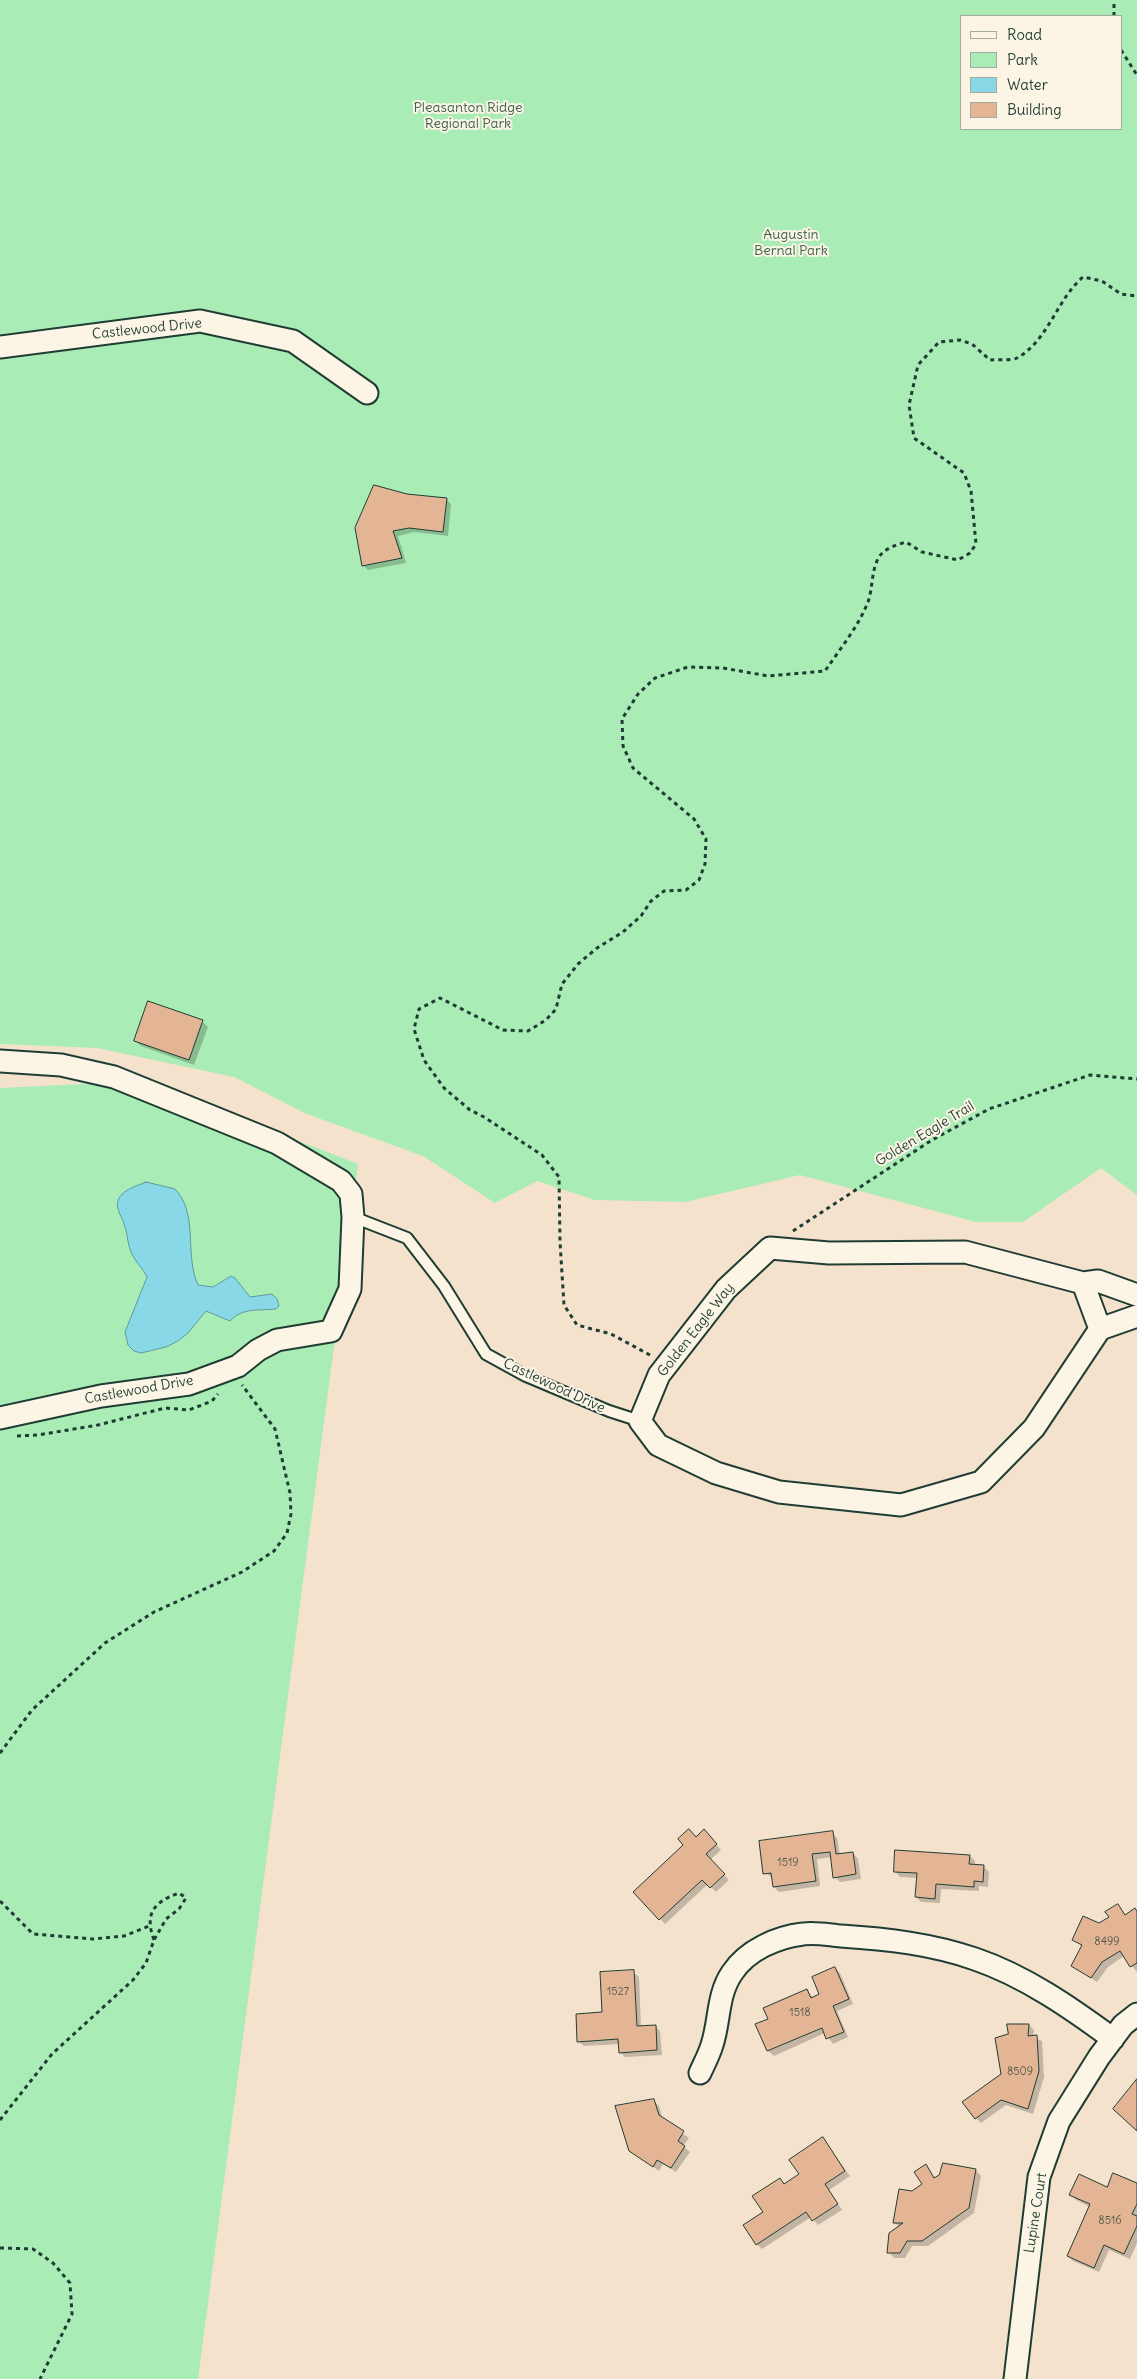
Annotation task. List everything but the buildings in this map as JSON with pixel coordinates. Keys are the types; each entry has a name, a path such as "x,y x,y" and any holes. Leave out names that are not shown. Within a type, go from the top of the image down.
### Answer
{"street":[{"name":"Castlewood Drive","path":"0,348 200,321 292,342 367,393"},
{"name":"Castlewood Drive","path":"0,1061 60,1065 114,1077 278,1143 341,1181 351,1194 353,1217 350,1289 331,1331 277,1340 258,1350 233,1374 189,1384 101,1396 5,1427"},
{"name":"Golden Eagle Way","path":"640,1421 659,1375 726,1289 770,1248"},
{"path":"770,1248 829,1253 965,1252 1083,1283 1098,1281 1137,1295"},
{"path":"1083,1283 1100,1329"},
{"path":"640,1421 658,1445 716,1473 780,1492 901,1505 981,1482 1034,1428 1100,1329 1137,1316"},
{"path":"700,2073 712,2045 718,2005 732,1972 754,1950 778,1940 805,1933 890,1940 934,1948 976,1959 1019,1978 1077,2013 1113,2039"},
{"name":"Lupine Court","path":"1015,2379 1039,2178 1059,2121 1099,2057 1123,2026 1137,2014"}],"lane":[{"name":"Castlewood Drive","path":"353,1217 407,1238 444,1286 486,1354 526,1376 609,1411 640,1421"}],"path":[{"path":"1114,0 1114,15"},
{"path":"1122,52 1137,75"},
{"path":"666,1366 632,1344 610,1334 577,1325 564,1305 559,1234 559,1177 542,1155 484,1116 470,1110 444,1088 424,1060 414,1029 419,1009 440,998 503,1030 528,1031 546,1020 556,1009 562,984 578,964 597,948 623,932 641,916 651,900 664,891 686,890 699,880 705,864 706,839 694,819 633,768 623,746 622,719 638,694 656,678 688,667 723,668 768,676 825,671 843,646 869,600 871,579 880,556 892,546 906,542 922,552 958,560 970,553 976,544 971,491 964,473 914,438 912,430 909,405 918,365 939,342 960,340 972,344 990,360 1016,358 1033,344 1054,317 1070,288 1083,277 1102,282 1121,294 1137,296"},
{"name":"Golden Eagle Trail","path":"770,1248 811,1218 932,1140 989,1108 1090,1075 1137,1079"},
{"path":"0,1753 32,1710 106,1643 154,1612 242,1572 274,1551 287,1533 291,1514 290,1492 275,1430 244,1385 233,1374 212,1401 189,1410 165,1408 98,1425 38,1435 5,1427"},
{"path":"0,2120 52,2054 133,1980 146,1963 154,1940 166,1919 179,1909 186,1898 180,1893 163,1899 152,1911 149,1926 154,1940"},
{"path":"0,1901 33,1934 93,1940 124,1936 149,1926"},
{"path":"0,2248 33,2249 52,2263 70,2283 72,2314 40,2379"}],"green space":[{"path":"0,0 1137,0 1137,1195 1101,1168 1023,1222 976,1222 800,1175 685,1202 595,1200 537,1181 495,1203 423,1156 307,1114 234,1077 97,1048 0,1044"},
{"path":"144,1081 358,1164 198,2379 0,2379 0,1088"}],"water":[{"path":"146,1182 175,1189 182,1199 187,1210 192,1261 198,1285 213,1287 231,1276 235,1278 250,1297 272,1294 277,1299 279,1306 276,1309 246,1312 230,1321 206,1311 188,1333 178,1341 166,1347 141,1353 134,1351 128,1345 125,1332 147,1277 130,1250 118,1203 119,1198 126,1191"}],"park label":[{"name":"Pleasanton Ridge Regional Park","path":"468,116"},
{"name":"Augustin Bernal Park","path":"791,244"}]}
